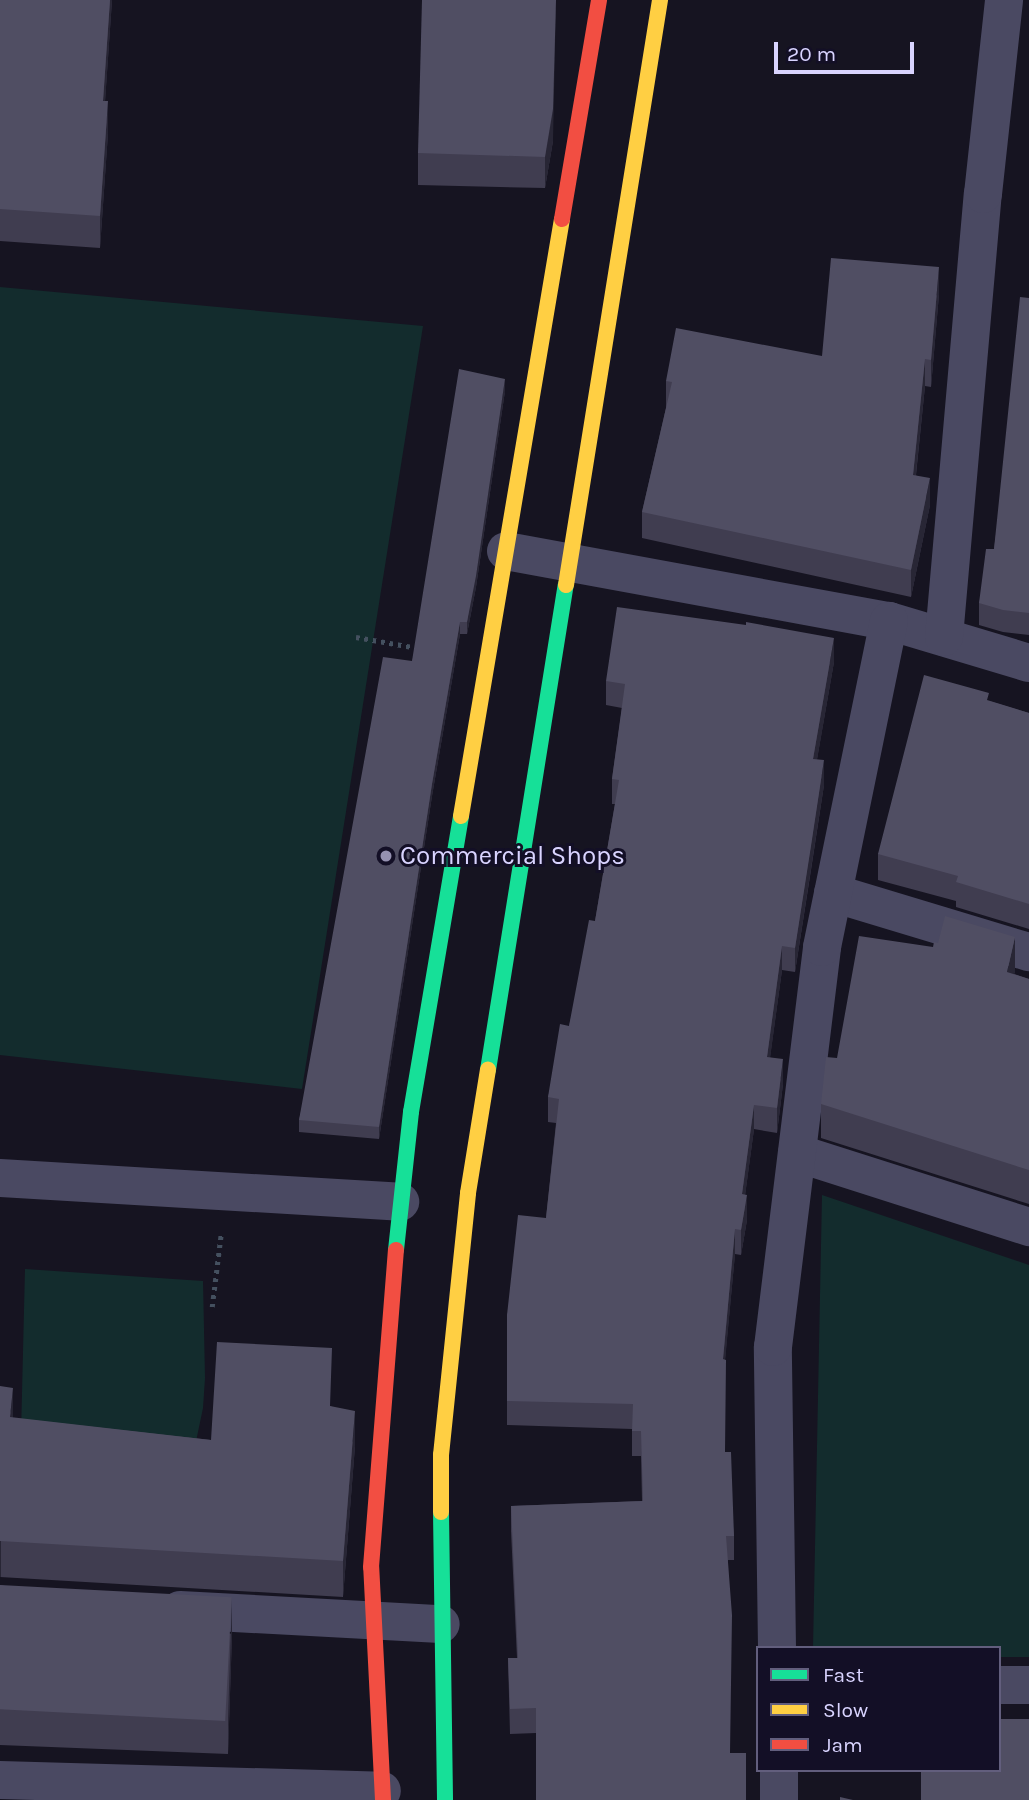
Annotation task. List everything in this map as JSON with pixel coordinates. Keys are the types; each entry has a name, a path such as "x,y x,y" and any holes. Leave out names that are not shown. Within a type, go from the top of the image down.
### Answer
{"street":[{"path":"0,1780 383,1795 371,1567 400,1202 411,1112 599,0"},
{"path":"445,1800 441,1625 442,1455 468,1193 660,0"},
{"path":"944,637 983,194 1004,0"},
{"path":"506,551 889,621 1029,663"},
{"path":"777,1646 773,1347 822,947 889,621"},
{"path":"833,893 1029,952"},
{"path":"797,1153 1029,1227"},
{"path":"0,1178 400,1202"},
{"path":"138,1607 441,1625"},
{"path":"1001,1685 1029,1685"},
{"path":"779,1772 779,1800"}],"path":[{"path":"356,637 422,649"},
{"path":"212,1307 226,1191"}],"green space":[{"path":"0,287 423,326 302,1089 0,1055"},
{"path":"822,1195 1029,1265 1029,1657 1001,1657 1001,1646 813,1646"},
{"path":"25,1269 203,1281 205,1378 203,1408 194,1451 21,1435"}],"building":[{"path":"0,0 110,0 103,101 108,101 100,216 0,209"},
{"path":"422,0 556,0 553,109 545,157 418,153"},
{"path":"831,258 939,267 931,360 925,359 913,475 930,478 911,570 642,512 672,382 666,381 676,328 822,356"},
{"path":"1020,297 1029,298 1029,613 1003,610 979,603 986,549 994,549"},
{"name":"Commercial Shops","path":"459,369 505,379 476,576 467,622 460,622 432,784 379,1127 299,1120 383,657 412,661"},
{"path":"617,607 746,625 746,622 834,638 813,759 824,760 795,948 782,946 767,1057 783,1059 777,1108 754,1105 742,1194 747,1195 741,1230 735,1229 723,1359 726,1360 725,1452 731,1452 734,1536 726,1536 732,1615 730,1753 746,1753 746,1800 536,1800 536,1708 510,1709 508,1658 518,1658 511,1506 643,1501 641,1431 632,1431 633,1404 507,1401 507,1315 518,1215 546,1218 559,1099 548,1097 560,1024 569,1026 589,920 595,921 619,780 612,779 625,684 606,681"},
{"path":"924,675 989,693 987,700 1029,713 1029,904 956,882 958,876 878,854"},
{"path":"945,916 1015,937 1007,972 1029,979 1029,1170 821,1104 826,1057 837,1058 859,936 933,947 934,942 938,943"},
{"path":"217,1342 332,1348 330,1406 355,1411 343,1561 0,1541 0,1386 13,1388 10,1417 211,1440"},
{"path":"0,1585 232,1597 225,1721 0,1709"},
{"path":"1001,1719 1029,1719 1029,1800 921,1800 921,1772 1001,1772"}],"traffic: fast":[{"path":"488,1070 566,585"},
{"path":"396,1250 411,1112 461,816"},
{"path":"441,1512 445,1800"}],"traffic: slow":[{"path":"566,585 660,0"},
{"path":"461,816 562,219"},
{"path":"441,1512 441,1455 468,1193 488,1070"}],"traffic: jam":[{"path":"562,219 599,0"},
{"path":"383,1800 371,1567 396,1250"}],"place":[{"name":"Commercial Shops","path":"386,856"}]}
